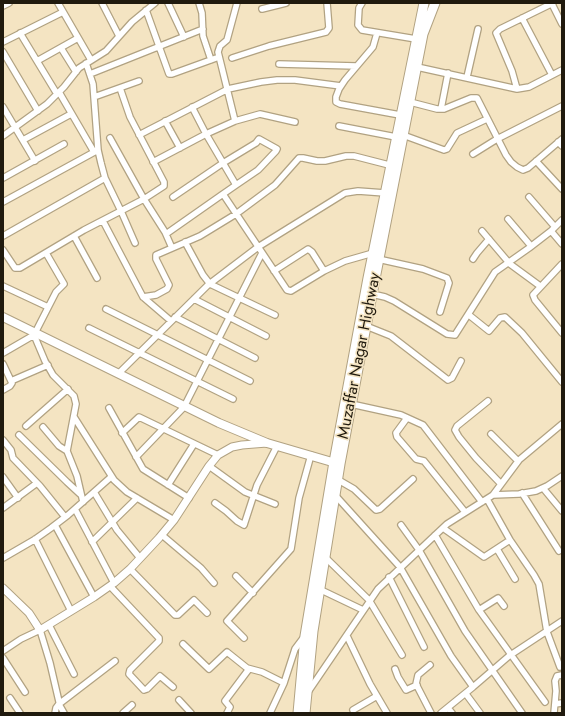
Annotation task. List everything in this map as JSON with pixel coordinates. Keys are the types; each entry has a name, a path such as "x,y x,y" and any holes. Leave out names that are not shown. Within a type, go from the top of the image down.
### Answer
{"main road":[{"name":"Muzaffar Nagar Highway","path":"400,136 400,115 422,3"},
{"name":"Muzaffar Nagar Highway","path":"298,713 309,633 337,463 376,256 400,136 410,102 424,34 435,3"},
{"name":"Muzaffar Nagar Highway","path":"337,463 351,404 372,294 385,193 394,166"},
{"path":"5,319 219,424 267,443 337,463"},
{"name":"Muzaffar Nagar Highway","path":"305,713 309,633 325,557 335,495 335,478"}],"street":[{"path":"3,6 9,3"},
{"path":"58,3 91,60"},
{"path":"102,3 119,36"},
{"path":"3,136 38,111 58,93 76,72 86,63 106,51 146,10 156,3"},
{"path":"168,3 184,37"},
{"path":"199,3 210,60"},
{"path":"235,121 218,48 227,40 237,3"},
{"path":"262,9 286,3"},
{"path":"232,58 269,46 326,32 329,28 327,3"},
{"path":"362,3 359,8 359,28 377,33 416,39"},
{"path":"517,89 512,71 496,33 500,29 552,3 562,24"},
{"path":"146,10 171,75 219,57"},
{"path":"3,42 63,12"},
{"path":"522,18 552,75"},
{"path":"90,74 203,29"},
{"path":"467,77 478,29"},
{"path":"20,33 96,151 105,178 122,211 135,243"},
{"path":"377,33 373,47 341,86 336,100 338,104 400,115"},
{"path":"37,61 78,38"},
{"path":"61,48 76,72"},
{"path":"3,52 38,111"},
{"path":"86,63 93,84 96,151"},
{"path":"280,64 356,66"},
{"path":"417,66 517,89 529,87 562,70"},
{"path":"441,109 448,73"},
{"path":"139,135 228,88 277,80 295,80 341,86"},
{"path":"94,97 139,81"},
{"path":"4,252 17,269 74,236 144,199 164,185 130,117 120,88"},
{"path":"410,102 441,109 474,97 478,100 506,155 517,167 525,170 561,142"},
{"path":"473,154 497,139 562,106"},
{"path":"3,107 35,161"},
{"path":"192,107 236,185"},
{"path":"23,140 71,114"},
{"path":"153,162 206,134 235,121 260,114 295,122"},
{"path":"339,126 400,136 444,150 447,149 457,132 487,119"},
{"path":"165,121 180,148"},
{"path":"110,138 144,199 166,234 172,248"},
{"path":"166,234 258,170 277,149 259,139 256,143 172,197"},
{"path":"3,178 64,144"},
{"path":"3,202 96,151"},
{"path":"143,297 156,295 168,287 156,257 158,254 211,230 236,214 275,185 299,158 325,161 346,156 354,156 394,166"},
{"path":"536,161 562,189"},
{"path":"3,236 105,178"},
{"path":"118,374 210,284 258,247 345,193 358,191 385,193"},
{"path":"223,194 284,287 289,291 345,260 376,256 447,278 449,283 440,312"},
{"path":"529,197 553,229 562,244"},
{"path":"508,219 531,246"},
{"path":"372,294 394,301 452,336 455,336 492,275 498,268 531,246 562,220"},
{"path":"102,221 143,297 173,319 218,339 255,358"},
{"path":"482,231 508,262 540,286"},
{"path":"74,236 97,278"},
{"path":"473,259 489,239"},
{"path":"185,242 203,275 210,284 275,315"},
{"path":"274,271 308,249 312,252 324,271"},
{"path":"3,353 34,333 56,292 64,284 46,253"},
{"path":"136,457 184,407 262,253"},
{"path":"562,264 534,292 533,297 562,333"},
{"path":"3,286 48,307"},
{"path":"194,299 266,336"},
{"path":"106,309 250,381"},
{"path":"468,315 489,331 500,318 505,317 522,333 562,382"},
{"path":"366,326 391,336 448,380 452,378 461,361"},
{"path":"89,328 233,399"},
{"path":"34,333 48,365 58,381 68,389 76,400 67,451 77,476 83,502"},
{"path":"3,364 11,381 11,386 3,390"},
{"path":"11,381 48,365"},
{"path":"26,426 68,389"},
{"path":"488,401 457,426 455,430 476,458 501,484"},
{"path":"351,404 384,411 423,425 485,500 539,584 547,632 560,667"},
{"path":"109,408 145,471 188,498"},
{"path":"74,417 111,476 119,486 174,520"},
{"path":"122,433 139,417 218,455"},
{"path":"407,418 396,433 397,437 416,459 424,461 465,512"},
{"path":"307,694 347,636 369,600 390,577 443,528 492,495 518,461 562,424"},
{"path":"43,428 59,446 67,451"},
{"path":"19,434 80,494"},
{"path":"491,434 518,461"},
{"path":"3,440 11,450 13,458 37,483 65,517"},
{"path":"3,650 49,625 94,597 130,569 174,520 209,466 218,455 232,447 267,443"},
{"path":"168,485 194,444"},
{"path":"215,503 244,525 261,475 277,446"},
{"path":"244,638 227,621 291,549 299,498 311,456"},
{"path":"209,466 245,492 275,504"},
{"path":"3,558 55,525 111,476"},
{"path":"3,477 18,498"},
{"path":"492,495 522,493 543,488 562,477"},
{"path":"335,478 354,489 376,510 380,509 413,479"},
{"path":"3,508 37,483"},
{"path":"543,488 562,511"},
{"path":"94,492 112,523 140,558"},
{"path":"522,493 560,551"},
{"path":"335,495 400,567 451,656 473,687"},
{"path":"92,542 137,498"},
{"path":"75,509 112,584 160,640 130,670 129,674 144,690 147,689 160,676 173,687"},
{"path":"55,525 94,597"},
{"path":"401,525 419,550 465,630 522,713"},
{"path":"443,528 482,556 486,557 510,540"},
{"path":"162,535 201,568 214,583"},
{"path":"435,535 479,610 544,702"},
{"path":"35,539 71,611"},
{"path":"497,550 515,579"},
{"path":"325,557 369,600 402,655"},
{"path":"130,569 175,615 178,615 194,600 207,613"},
{"path":"236,576 253,593"},
{"path":"390,577 424,647"},
{"path":"3,588 29,613 40,630 50,663 59,704 64,713"},
{"path":"319,589 363,610"},
{"path":"479,610 497,598 504,606"},
{"path":"441,713 466,694 511,655 562,621"},
{"path":"49,625 74,674"},
{"path":"270,713 284,683 295,649 309,633"},
{"path":"347,636 387,713"},
{"path":"183,644 209,669 227,652 249,669 262,672 284,683"},
{"path":"3,658 25,692"},
{"path":"55,713 59,704 115,661"},
{"path":"430,665 418,675 417,685 431,713"},
{"path":"227,713 230,707 225,701 249,669"},
{"path":"395,669 406,690 417,685"},
{"path":"554,713 556,678 557,676 562,675"},
{"path":"466,694 480,713"},
{"path":"353,710 377,696"},
{"path":"10,698 20,713"},
{"path":"179,700 190,713"},
{"path":"555,704 562,703"},
{"path":"123,713 132,706"},
{"path":"448,708 452,713"}]}
